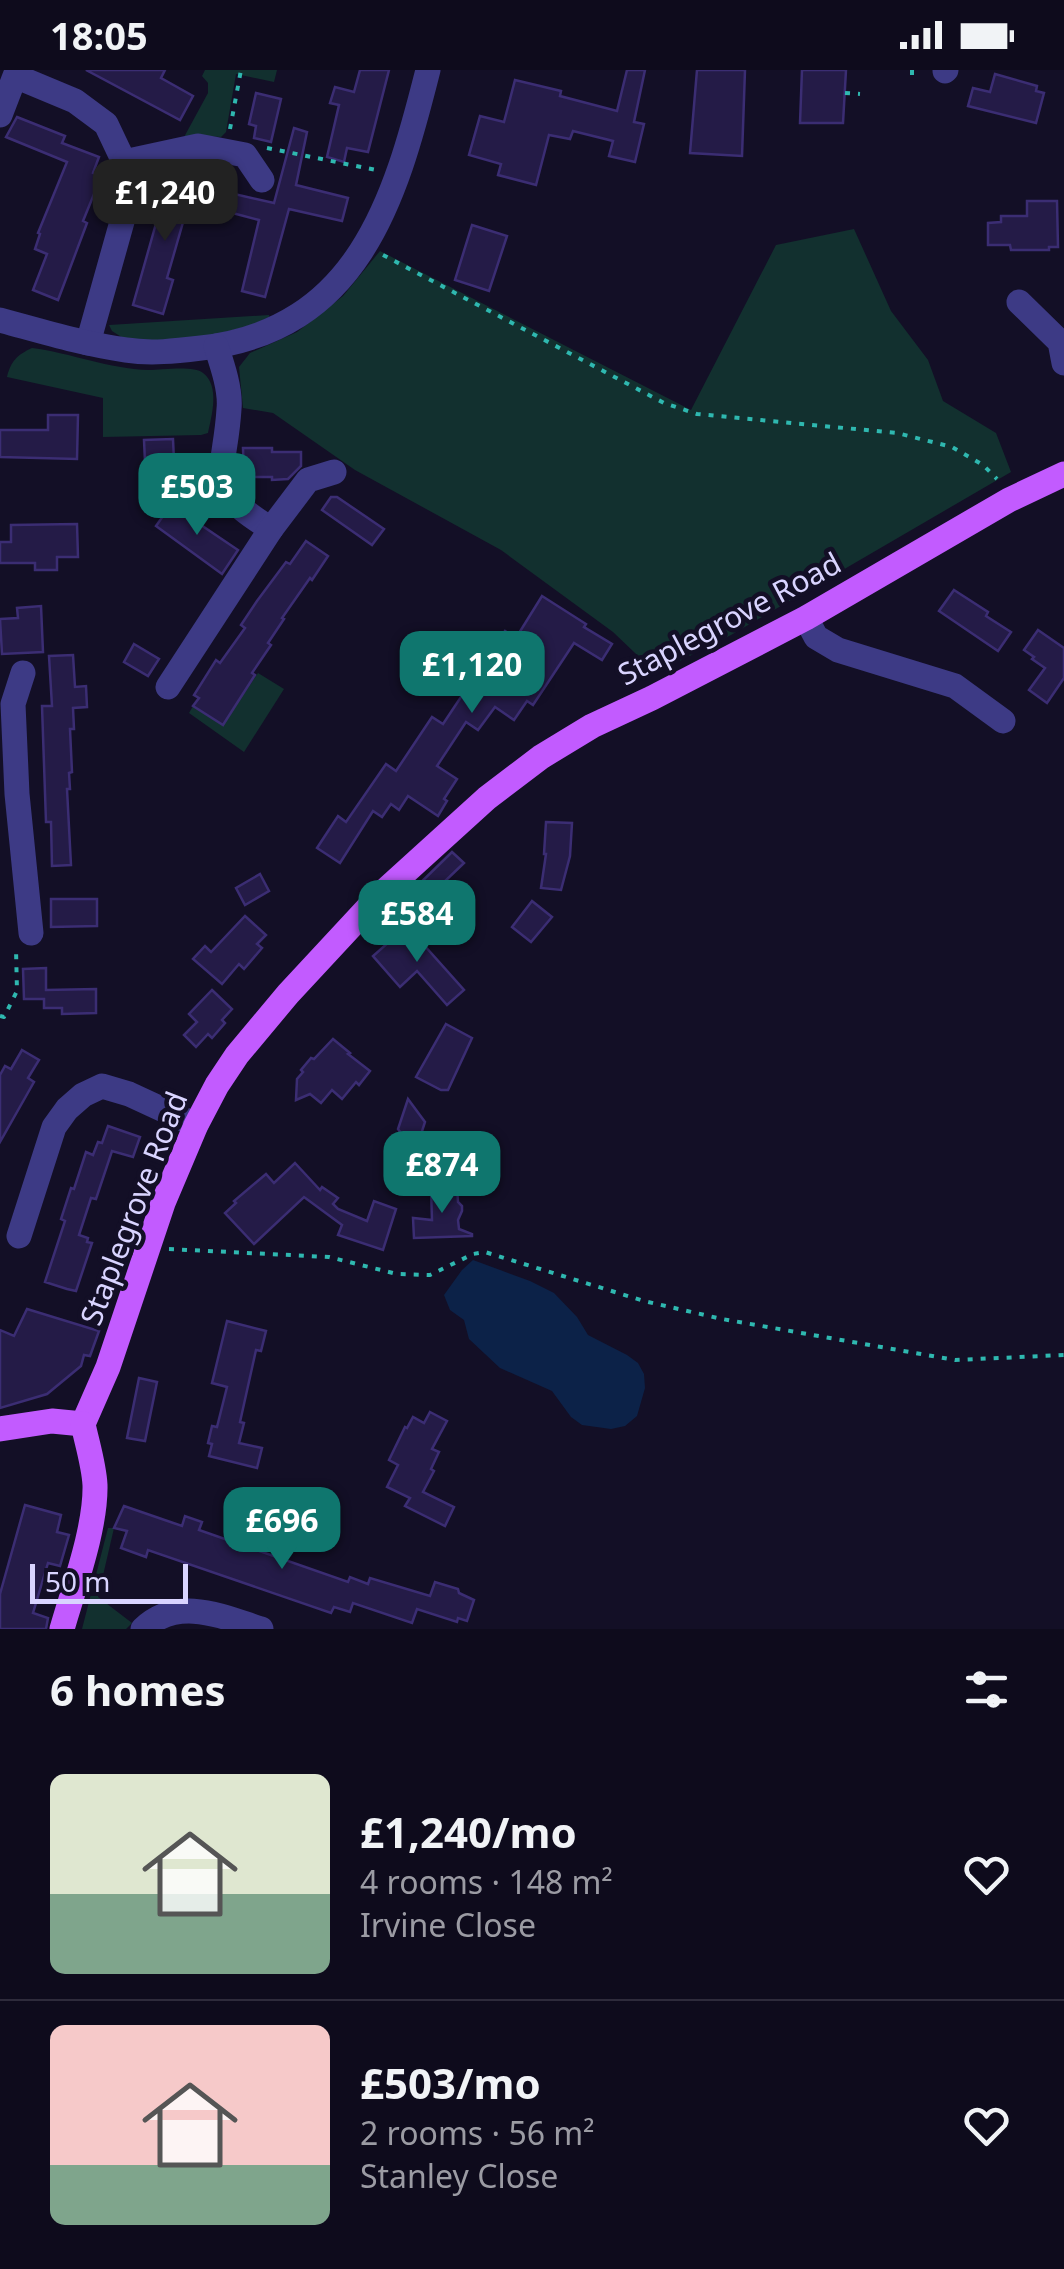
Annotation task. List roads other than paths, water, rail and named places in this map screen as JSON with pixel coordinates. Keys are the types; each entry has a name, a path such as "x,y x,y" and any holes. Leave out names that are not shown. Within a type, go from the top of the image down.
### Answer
{"main road":[{"name":"Staplegrove Road","path":"83,1424 108,1367 164,1203 217,1085 288,994 378,896 488,798 541,757 592,726 806,618 1009,500 1064,474"},
{"path":"0,1429 52,1421 83,1424 94,1498 62,1629"}],"street":[{"path":"2,326 129,351 167,352 242,340 311,306 328,293 366,246 388,202 428,70"},
{"path":"0,115 7,74 75,101 106,124 124,162 129,187 125,211 88,344"},
{"path":"124,162 198,146 245,155 262,180"},
{"path":"1019,302 1060,342 1064,363"},
{"path":"216,346 230,404 221,466 223,486 240,510 271,530"},
{"path":"168,687 308,480 334,472"},
{"path":"806,618 816,637 838,650 954,686 1004,721"},
{"path":"23,674 13,704 8,794 31,933"},
{"path":"19,1236 15,1204 54,1127 83,1094 102,1086 196,1125"},
{"path":"143,1629 163,1614 185,1610 261,1629"}],"water":[{"path":"473,1260 554,1293 588,1335 638,1363 645,1388 637,1416 625,1426 611,1429 582,1425 552,1391 500,1368 469,1339 464,1320 450,1310 444,1295"}]}
